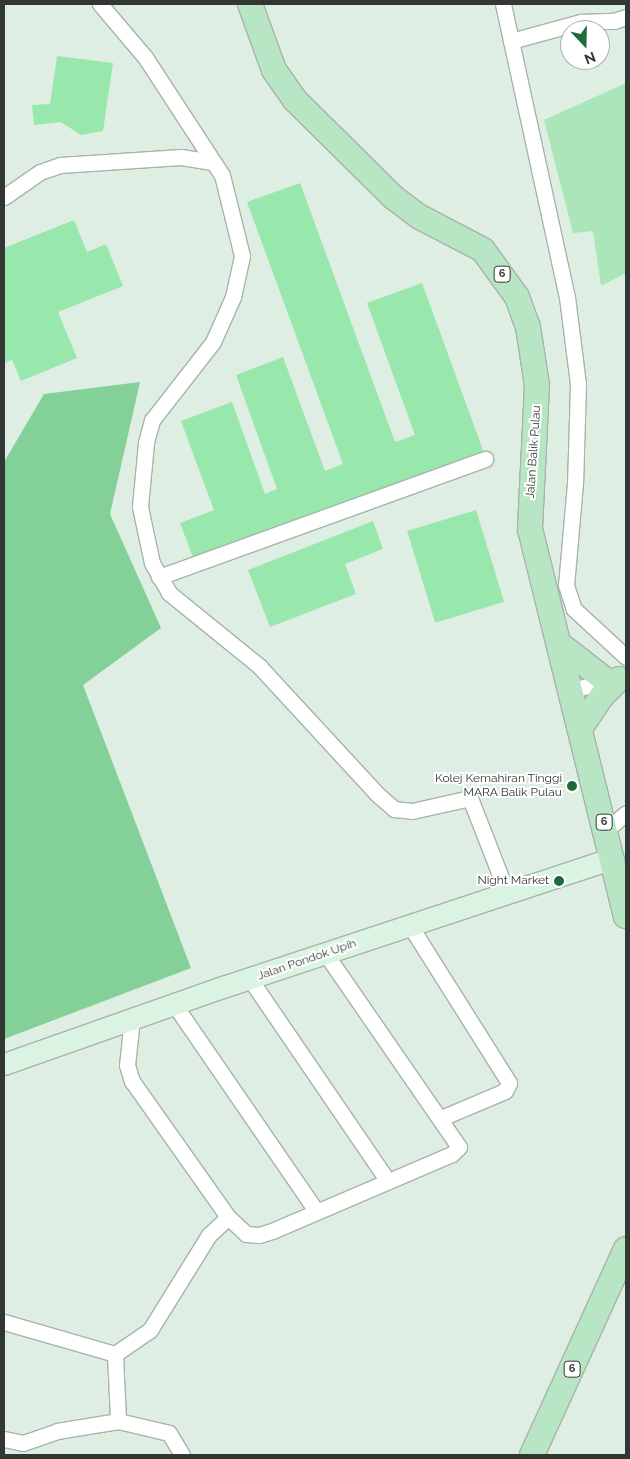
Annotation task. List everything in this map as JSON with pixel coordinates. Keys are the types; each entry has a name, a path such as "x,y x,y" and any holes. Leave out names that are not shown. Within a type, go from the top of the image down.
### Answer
{"main road":[{"name":"Jalan Balik Pulau","path":"250,4 274,70 294,99 393,196 420,217 483,250 517,297 528,327 537,385 530,529 581,727 626,916"},
{"path":"558,643 618,679 602,696 581,727"},
{"name":"Jalan Pondok Upih","path":"4,1064 409,924 612,858"},
{"name":"6","path":"532,1455 626,1249"}],"street":[{"path":"100,4 145,57 213,162 227,190 242,256 233,297 213,342 152,420 146,443 140,507 143,533 159,578 180,604 259,666 377,794 394,808 412,810 470,798 507,893"},
{"path":"503,4 566,297 578,384 575,483 566,586 574,609 626,657"},
{"path":"511,41 581,22 614,21 626,17"},
{"path":"4,197 40,172 60,165 181,157 213,162"},
{"path":"159,578 485,459"},
{"path":"571,690 618,679"},
{"path":"606,830 626,813"},
{"path":"409,924 509,1083 506,1091 441,1118"},
{"path":"132,1019 127,1065 132,1081 228,1217 246,1234 259,1235 457,1151 459,1144 326,954"},
{"path":"250,979 387,1180"},
{"path":"174,1004 317,1212"},
{"path":"115,1354 150,1330 209,1235 228,1217"},
{"path":"4,1322 115,1354"},
{"path":"115,1354 118,1421"},
{"path":"4,1439 24,1449 57,1431 118,1421 169,1433 182,1455"}],"green space":[{"path":"626,83 626,273 601,286 593,231 573,233 544,120"},
{"path":"140,382 110,514 161,628 83,685 191,968 4,1039 4,462 44,394"}],"building":[{"path":"57,56 113,63 103,131 81,135 61,122 34,125 32,105 50,104"},
{"path":"300,183 395,442 415,435 367,303 422,283 484,453 194,560 180,523 214,510 181,421 232,402 265,494 277,489 236,375 283,357 325,471 343,464 247,202"},
{"path":"74,220 87,252 106,244 123,286 58,312 77,358 21,381 12,360 4,363 4,248"},
{"path":"476,510 504,602 435,623 407,531"},
{"path":"373,521 383,549 345,564 356,594 270,627 248,570"}],"place":[{"name":"Kolej Kemahiran Tinggi MARA Balik Pulau","path":"572,786"},
{"name":"Night Market","path":"559,881"}]}
